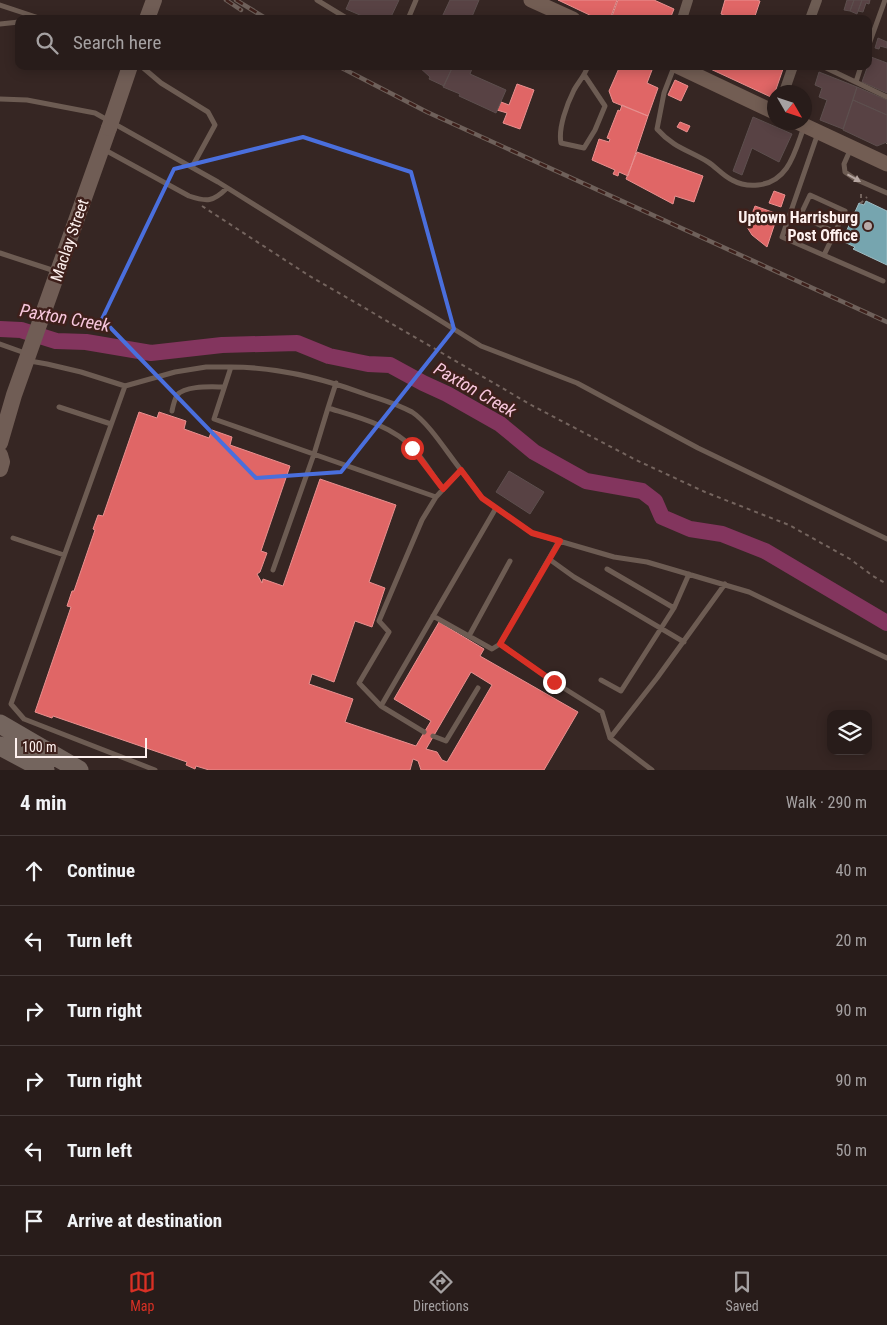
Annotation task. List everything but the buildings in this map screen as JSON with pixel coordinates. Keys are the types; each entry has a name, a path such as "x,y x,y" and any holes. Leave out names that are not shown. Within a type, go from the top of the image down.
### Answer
{"highway":[{"path":"0,724 79,770"},
{"path":"0,746 45,770"}],"main road":[{"path":"148,15 154,0"},
{"path":"531,0 547,3 566,15"},
{"name":"Maclay Street","path":"0,443 14,395 129,70"},
{"path":"685,70 767,109"},
{"path":"812,129 887,164"},
{"path":"0,455 2,462 0,469"}],"street":[{"path":"683,15 688,0"},
{"path":"811,15 817,0"},
{"path":"786,85 792,70"}],"lane":[{"path":"317,0 341,15"},
{"path":"410,15 416,0"},
{"path":"872,36 885,0"},
{"path":"0,5 30,15"},
{"path":"0,24 15,22"},
{"path":"146,70 161,83 208,112 215,125 192,167"},
{"path":"585,76 605,106 595,130 584,148 561,143 559,132 574,89 585,76 587,70"},
{"path":"674,70 664,92 657,129 668,141 708,162 731,180 748,186 769,184 783,173 790,164 806,130"},
{"path":"830,70 887,96"},
{"path":"856,82 860,70"},
{"path":"0,99 27,100 96,113 227,188 481,346 577,383 698,448 887,539"},
{"path":"806,130 782,237 883,281"},
{"path":"102,148 188,196 202,200 218,198 227,188"},
{"path":"851,148 844,164 845,172 855,179 887,193"},
{"path":"824,255 836,232 845,211 810,196 800,216 836,232"},
{"path":"0,253 58,272"},
{"path":"0,344 32,346 47,364 125,386 175,372 206,367 256,367 286,371 336,383 382,399 412,413 429,429 482,498 532,533 614,556 642,561 749,592 887,658"},
{"path":"231,367 214,419 436,496"},
{"path":"273,570 314,454 336,383"},
{"path":"125,386 11,704 24,719 155,770"},
{"path":"172,411 177,396 182,392 199,387 224,387"},
{"path":"59,407 111,424"},
{"path":"328,408 370,422 396,434 412,448 443,489"},
{"path":"424,732 381,706 359,683 389,632 378,621 422,520 436,496 461,470"},
{"path":"381,706 496,508"},
{"path":"13,538 64,555"},
{"path":"433,616 492,649 500,644 560,541"},
{"path":"549,559 574,578 684,642"},
{"path":"469,636 510,561"},
{"path":"607,569 674,608"},
{"path":"601,680 621,691 662,629 674,608 689,574"},
{"path":"610,738 684,642 725,584"},
{"path":"500,644 554,682 602,712 610,738 652,770"},
{"path":"433,736 446,741 478,688"}],"path":[{"path":"861,194 861,203 867,197"},
{"path":"188,196 218,218 308,276 533,406 636,460 705,492 789,524 850,559 887,584"}],"highlighted area":[{"path":"303,137 411,172 454,329 341,472 256,478 102,319 174,169"}],"waterway":[{"name":"Paxton Creek","path":"0,329 21,330 56,341 86,342 151,353 222,345 297,343 329,356 368,364 390,365 500,424 534,452 586,481 642,491 655,501 662,517 690,529 722,534 765,551 887,623"}],"railway":[{"path":"226,0 241,10"},
{"path":"236,0 260,15"},
{"path":"346,70 427,112 887,322"}],"place":[{"name":"Uptown Harrisburg Post Office","path":"868,226"}],"route":[{"path":"412,448 443,489 461,470 482,498 532,533 560,541 500,644 554,682"}]}
